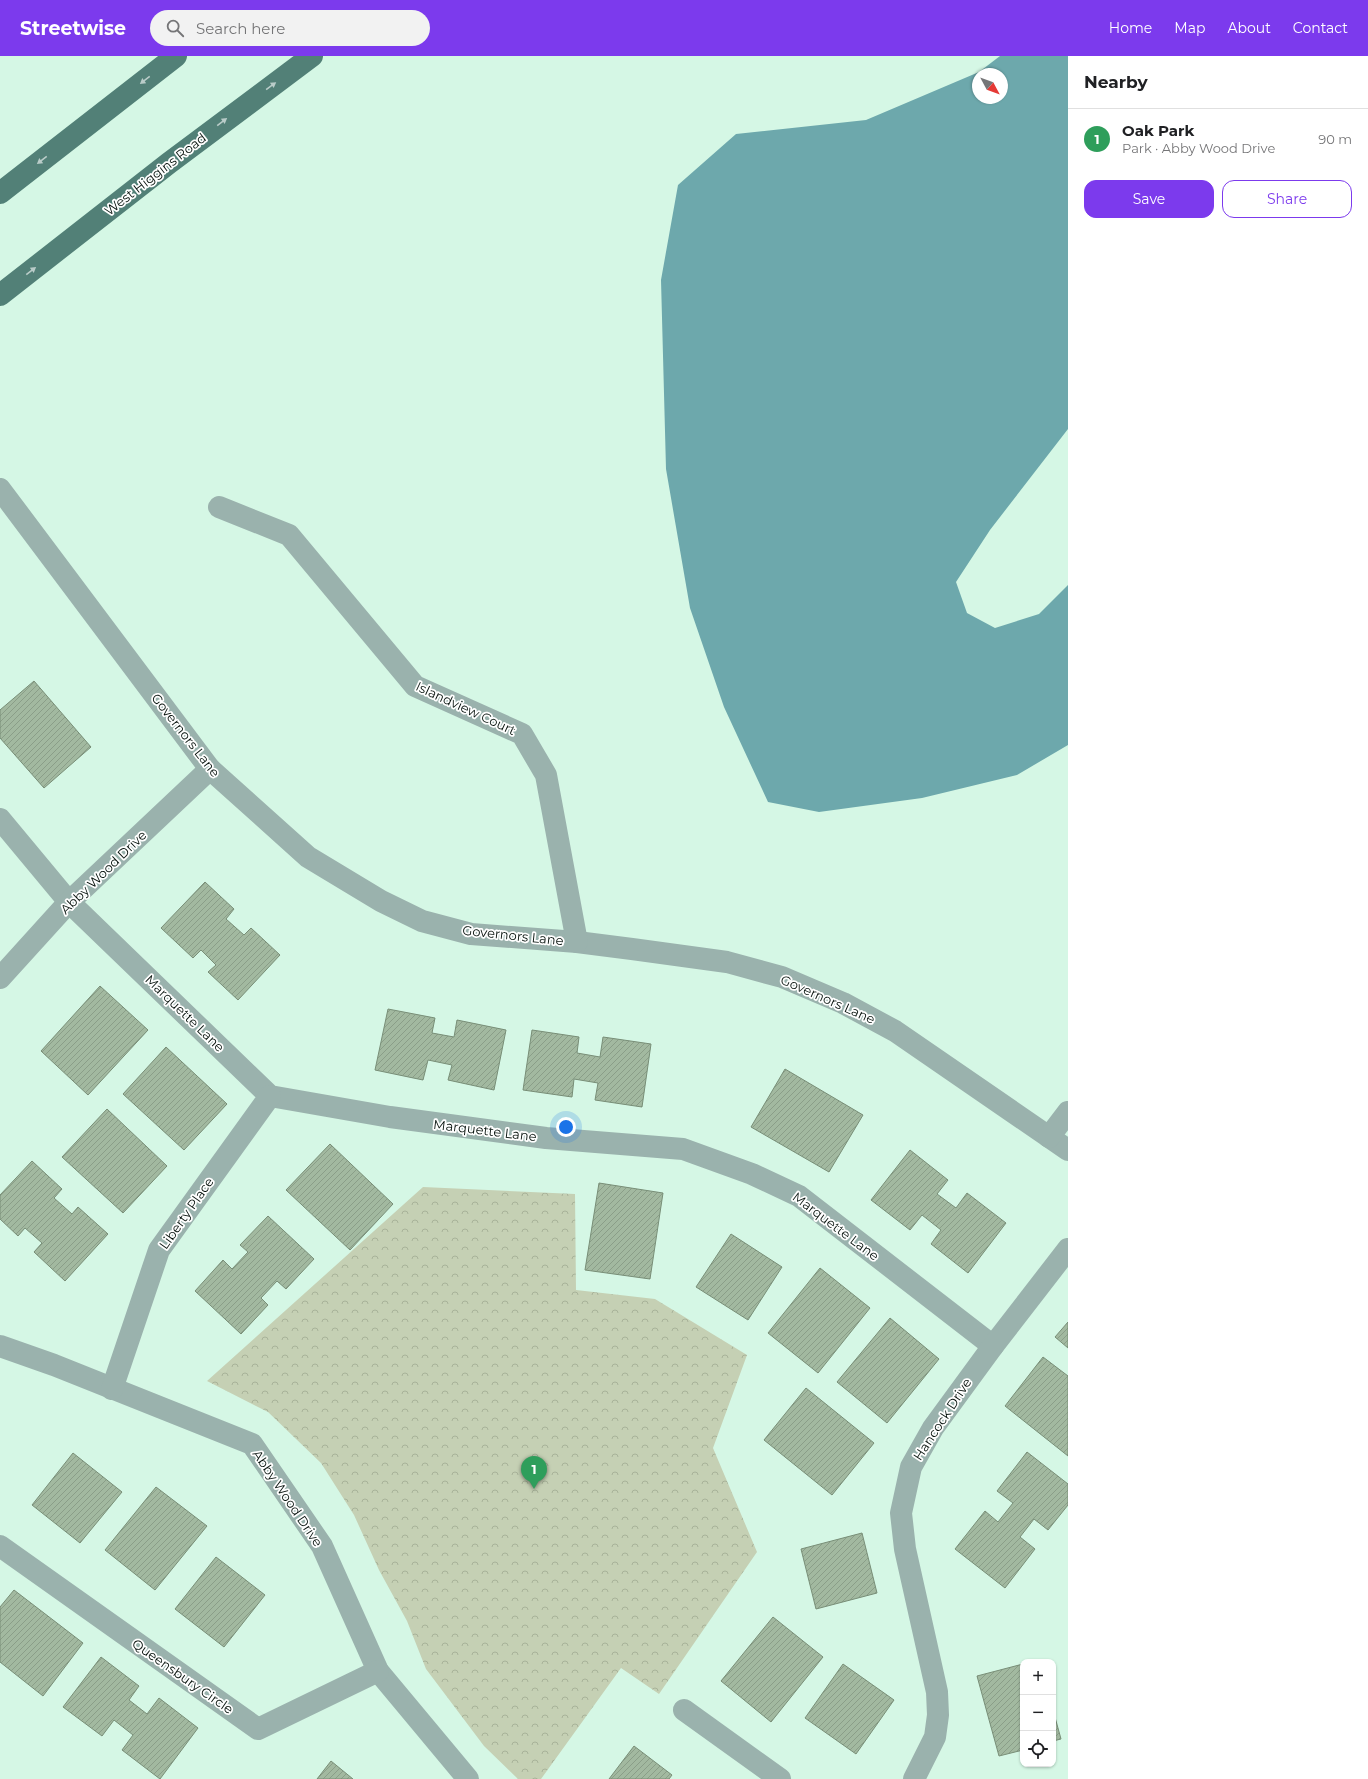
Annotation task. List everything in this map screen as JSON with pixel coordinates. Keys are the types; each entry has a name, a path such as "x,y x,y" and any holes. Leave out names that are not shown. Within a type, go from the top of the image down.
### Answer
{"main road":[{"path":"0,193 176,56"},
{"name":"West Higgins Road","path":"0,295 169,163 312,56"}],"street":[{"name":"Governors Lane","path":"0,489 210,769 308,857 381,901 422,921 471,934 577,942 727,962 782,977 843,1003 895,1031 1068,1150"},
{"name":"Islandview Court","path":"220,507 289,535 415,686 522,734 546,775 577,942"},
{"name":"Abby Wood Drive","path":"0,978 70,902 210,769"},
{"path":"0,819 70,902"},
{"name":"Marquette Lane","path":"70,902 270,1096 390,1117 507,1132 683,1149 752,1174 799,1196 993,1346"},
{"name":"Liberty Place","path":"112,1389 160,1250 270,1096"},
{"path":"1049,1136 1068,1112"},
{"name":"Hancock Drive","path":"914,1779 935,1737 938,1715 937,1692 905,1550 901,1513 911,1467 933,1428 993,1346 1068,1249"},
{"name":"Abby Wood Drive","path":"0,1346 252,1444 322,1546 378,1671 468,1779"},
{"name":"Queensbury Circle","path":"0,1546 258,1729 378,1671"},
{"path":"684,1710 780,1779"}],"green space":[{"path":"423,1187 575,1194 576,1290 655,1299 747,1355 713,1448 757,1552 659,1694 621,1668 541,1779 518,1779 484,1746 426,1669 407,1621 379,1570 354,1515 321,1463 268,1412 207,1381"}],"water":[{"path":"1000,56 1068,56 1068,429 990,530 956,582 967,613 995,628 1039,614 1068,585 1068,745 1017,775 922,798 819,812 768,802 724,707 690,608 666,469 661,280 678,185 736,134 866,120 972,75 972,104 1008,104 1008,68 984,68"}],"building":[{"path":"34,681 91,747 44,788 0,738 0,710"},
{"path":"205,882 234,909 226,919 244,935 251,928 280,955 238,1000 208,972 216,965 201,950 193,958 161,928"},
{"path":"100,986 148,1030 88,1095 41,1051"},
{"path":"388,1009 435,1018 432,1033 454,1037 457,1020 506,1030 494,1090 448,1080 452,1065 428,1060 423,1080 375,1070"},
{"path":"532,1030 579,1037 577,1053 600,1057 603,1037 651,1044 642,1107 595,1100 598,1083 574,1079 572,1097 523,1090"},
{"path":"166,1047 227,1104 184,1150 123,1094"},
{"path":"785,1069 863,1115 829,1172 751,1127"},
{"path":"107,1109 167,1166 123,1213 62,1157"},
{"path":"330,1144 393,1204 350,1250 286,1190"},
{"path":"910,1150 948,1180 937,1194 956,1208 967,1193 1006,1223 968,1273 931,1244 941,1230 922,1215 910,1230 871,1200"},
{"path":"32,1161 62,1189 54,1198 72,1214 78,1207 108,1234 65,1281 34,1252 42,1243 25,1228 18,1236 0,1219 0,1195"},
{"path":"599,1183 663,1193 650,1279 585,1270"},
{"path":"268,1216 314,1259 286,1289 277,1281 261,1298 268,1305 241,1334 195,1291 223,1260 232,1269 248,1252 240,1245"},
{"path":"731,1234 782,1267 748,1320 696,1287"},
{"path":"820,1268 870,1308 818,1373 768,1333"},
{"path":"890,1318 939,1359 887,1423 837,1382"},
{"path":"1068,1322 1068,1348 1055,1337"},
{"path":"1043,1357 1068,1376 1068,1456 1005,1406"},
{"path":"806,1388 874,1443 832,1495 764,1440"},
{"path":"1027,1452 1068,1484 1068,1505 1048,1530 1034,1519 1020,1537 1035,1549 1005,1588 955,1549 985,1511 998,1522 1013,1503 997,1491"},
{"path":"73,1453 122,1492 80,1543 32,1505"},
{"path":"156,1487 207,1526 155,1590 105,1550"},
{"path":"862,1533 877,1593 816,1609 801,1549"},
{"path":"216,1557 265,1595 224,1647 175,1609"},
{"path":"14,1590 83,1643 43,1696 0,1662 0,1607"},
{"path":"773,1617 823,1657 771,1722 721,1681"},
{"path":"101,1657 139,1686 129,1700 147,1714 159,1698 198,1728 160,1779 122,1750 133,1735 114,1720 102,1736 63,1707"},
{"path":"843,1664 894,1700 856,1754 805,1718"},
{"path":"1020,1665 1020,1751 999,1756 977,1676"},
{"path":"1056,1721 1061,1739 1056,1740"},
{"path":"634,1746 672,1775 669,1779 609,1779"},
{"path":"331,1761 353,1779 317,1779"}],"place":[{"name":"Oak Park","path":"534,1489"}]}
